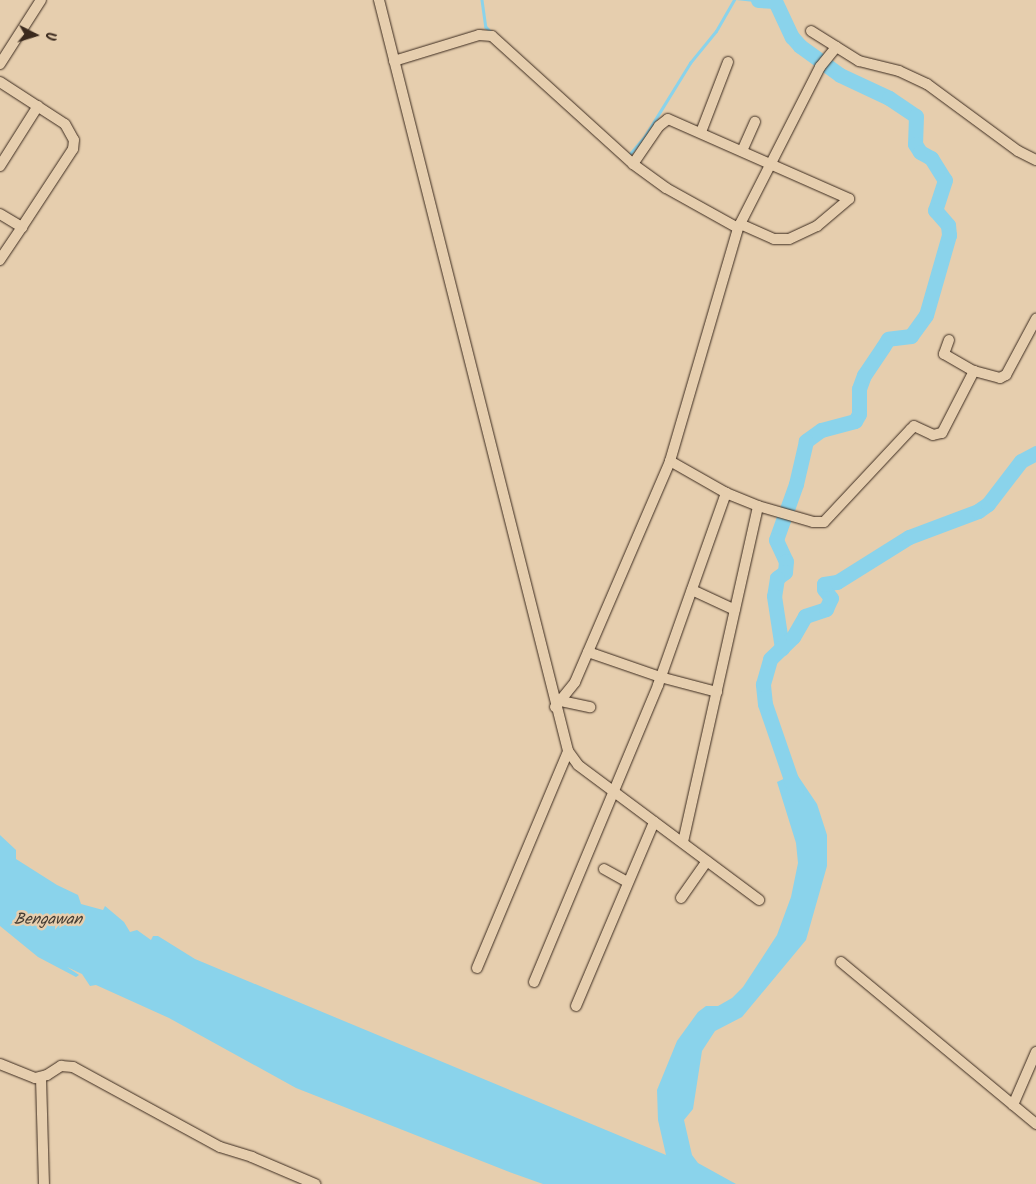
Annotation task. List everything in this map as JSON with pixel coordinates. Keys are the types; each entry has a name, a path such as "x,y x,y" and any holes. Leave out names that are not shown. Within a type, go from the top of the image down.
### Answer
{"street":[{"path":"0,64 41,0"},
{"path":"380,0 558,704 568,751 578,765 759,900"},
{"path":"811,31 834,50 859,61 899,71 927,84 1018,151 1036,160"},
{"path":"394,61 479,35 492,36 634,162 666,188 739,226 774,238 789,240 817,226 849,199 672,120 663,122 634,162"},
{"path":"558,704 575,682 670,461 739,226 820,66 834,50"},
{"path":"701,132 728,62"},
{"path":"0,82 65,124 74,140 73,149 0,260"},
{"path":"0,166 38,106"},
{"path":"742,151 755,122"},
{"path":"0,214 22,227"},
{"path":"949,340 944,354 974,371 1000,378 1006,374 1036,319"},
{"path":"670,461 726,493 758,506 813,522 828,520 911,429 918,427 934,435 942,433 974,371"},
{"path":"534,982 660,677 726,493"},
{"path":"683,842 758,506"},
{"path":"692,590 735,610"},
{"path":"588,652 660,677 717,692"},
{"path":"558,704 590,707"},
{"path":"477,968 568,751"},
{"path":"576,1006 654,822"},
{"path":"681,898 707,861"},
{"path":"604,868 627,882"},
{"path":"841,962 1036,1124"},
{"path":"1013,1105 1036,1052"},
{"path":"0,1064 41,1078 61,1066 73,1068 220,1147 252,1157 315,1184"},
{"path":"41,1078 44,1184"}],"water":[{"path":"736,0 782,0 792,22 784,25 772,4"},
{"name":"Bengawan","path":"796,773 817,804 827,835 827,866 806,940 742,1017 715,1031 702,1051 693,1109 684,1120 692,1155 698,1163 736,1184 543,1184 296,1088 169,1018 96,985 90,986 82,974 67,967 79,975 76,977 38,957 0,926 0,835 16,850 16,859 57,885 78,895 81,904 103,910 105,906 124,922 130,932 137,930 151,940 153,936 158,936 195,959 666,1155 658,1120 657,1090 677,1041 698,1012 706,1006 718,1006 732,998 743,987 777,935 791,897 798,863 796,843 777,782"}],"waterway":[{"path":"482,0 486,27 492,33"},
{"path":"629,155 645,136 690,63 716,31 734,0"},
{"path":"758,0 775,1 792,37 800,46 840,75 889,98 916,116 915,144 920,152 931,158 945,180 935,210 948,225 949,235 926,315 911,336 888,339 864,375 859,389 859,414 855,421 821,430 806,441 796,484 776,540 786,561 785,572 777,578 774,596 782,648"},
{"path":"796,794 765,704 763,684 770,659 793,637 805,616 826,609 831,598 824,589 824,584 837,582 909,537 978,511 988,504 1021,461 1036,453"}]}
